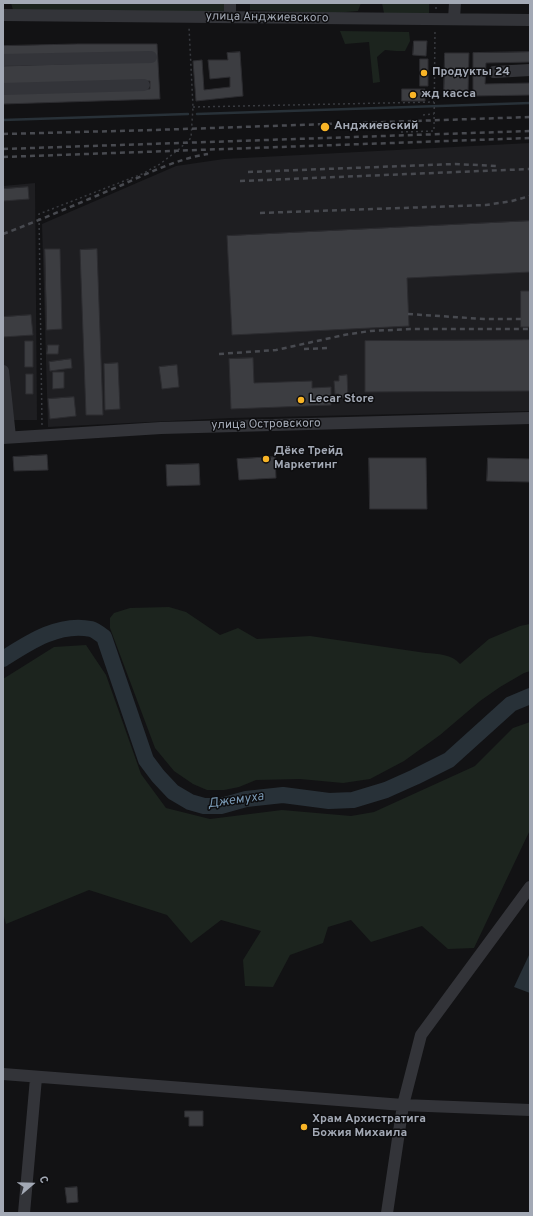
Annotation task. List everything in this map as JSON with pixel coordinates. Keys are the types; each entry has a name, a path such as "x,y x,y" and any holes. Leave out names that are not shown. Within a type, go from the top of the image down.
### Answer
{"street":[{"path":"6,15 8,3"},
{"path":"230,3 230,17"},
{"path":"454,19 455,3"},
{"name":"улица Анджиевского","path":"6,15 530,20"},
{"path":"3,60 151,57"},
{"path":"494,72 530,70"},
{"path":"3,89 144,85"},
{"path":"3,371 6,438"},
{"name":"улица Островского","path":"6,438 161,428 530,418"},
{"path":"388,1213 404,1105 421,1035 530,887"},
{"path":"3,1074 36,1078 404,1105 530,1110"},
{"path":"24,1213 36,1078"}],"path":[{"path":"400,132 434,130 436,3"},
{"path":"42,435 39,214 142,174 160,164 191,138 193,107 189,17"},
{"path":"193,107 434,103"},
{"path":"423,115 434,114"}],"shaded area":[{"path":"11,3 230,3 230,11 165,12 13,10"},
{"path":"250,3 361,3 358,11 335,13 250,10"},
{"path":"382,3 429,3 429,13 384,13"},
{"path":"340,31 409,32 410,41 405,51 385,50 377,57 380,82 373,83 369,42 345,44"},
{"path":"530,143 530,411 231,418 48,427 42,224 176,166 224,159"},
{"path":"35,183 37,420 3,420 3,186"},
{"path":"169,607 186,612 220,635 238,628 257,639 310,636 444,655 453,658 460,664 489,639 520,626 530,624 530,671 500,687 480,701 440,735 404,761 370,779 343,783 300,779 256,780 239,787 224,790 207,790 193,784 174,771 155,748 110,628 110,618 114,613 130,608"},
{"path":"86,645 106,675 141,774 166,808 210,819 282,810 351,816 374,812 475,766 513,728 530,722 530,830 474,948 448,949 422,926 371,942 351,920 328,927 323,943 290,955 273,987 245,986 243,960 261,931 221,920 191,943 167,915 89,890 6,924 3,913 3,679 54,647"},
{"path":"530,953 530,993 514,987"}],"building":[{"path":"414,41 427,41 426,56 413,55"},
{"path":"157,44 160,99 3,104 3,93 150,89 150,81 3,86 3,66 153,61 3,55 3,46"},
{"path":"240,52 243,96 196,101 193,61 202,60 204,90 230,87 230,77 210,79 208,60 228,60 227,53"},
{"path":"530,52 530,62 486,63 485,84 530,83 530,95 473,96 473,53"},
{"path":"445,53 469,53 468,92 444,91"},
{"name":"Продукты 24","path":"420,59 428,59 428,86 420,86"},
{"name":"жд касса","path":"402,89 425,89 425,101 402,101"},
{"path":"28,187 29,199 3,201 3,189"},
{"path":"530,221 530,272 407,278 409,326 232,335 227,236"},
{"path":"45,249 60,249 62,329 47,330"},
{"path":"97,249 103,415 86,415 80,250"},
{"path":"521,291 530,291 530,327 521,327"},
{"path":"31,315 33,335 3,337 3,317"},
{"path":"530,340 530,391 365,392 365,341"},
{"path":"25,341 33,341 33,367 25,367"},
{"path":"48,345 59,345 58,354 47,354"},
{"path":"253,358 254,383 312,381 312,388 331,387 331,405 231,409 229,359"},
{"path":"71,359 72,368 50,371 49,362"},
{"path":"118,363 120,409 105,410 104,364"},
{"path":"177,365 179,387 162,389 159,367"},
{"path":"53,372 64,372 64,388 53,389"},
{"path":"26,374 33,374 33,394 26,394"},
{"path":"347,375 348,397 339,398 339,394 335,394 334,381 339,381 339,376"},
{"path":"74,397 76,416 50,419 48,399"},
{"path":"47,455 48,470 14,471 13,457"},
{"path":"275,457 276,478 239,480 237,459"},
{"path":"369,458 426,458 427,509 370,509"},
{"path":"488,458 530,459 530,482 487,481"},
{"path":"199,464 200,485 167,486 166,465"},
{"path":"185,1111 203,1111 203,1126 189,1126 189,1117 185,1117"},
{"path":"77,1187 78,1202 67,1203 65,1188"}],"waterway":[{"path":"197,114 530,103"},
{"path":"3,120 188,114"},
{"name":"Джемуха","path":"3,659 44,635 56,631 67,628 91,629 96,631 104,637 146,760 173,792 190,802 204,806 221,806 246,799 283,795 329,801 353,800 386,790 449,760 511,704 530,696"}],"railway":[{"path":"3,134 530,117"},
{"path":"3,149 530,131"},
{"path":"3,157 530,138"},
{"path":"3,234 164,166 208,154"},
{"path":"248,172 455,164 498,166"},
{"path":"240,181 530,169"},
{"path":"260,213 486,205 512,201 530,196"},
{"path":"408,314 484,319 521,319"},
{"path":"219,354 276,350 344,335 370,331 411,329 530,329"},
{"path":"304,349 329,348"}],"place":[{"name":"Продукты 24","path":"424,73"},
{"name":"жд касса","path":"413,95"},
{"name":"Анджиевский","path":"325,127"},
{"name":"Lecar Store","path":"301,400"},
{"name":"Дёке Трейд Маркетинг","path":"266,459"},
{"name":"Храм Архистратига Божия Михаила","path":"304,1127"}]}
